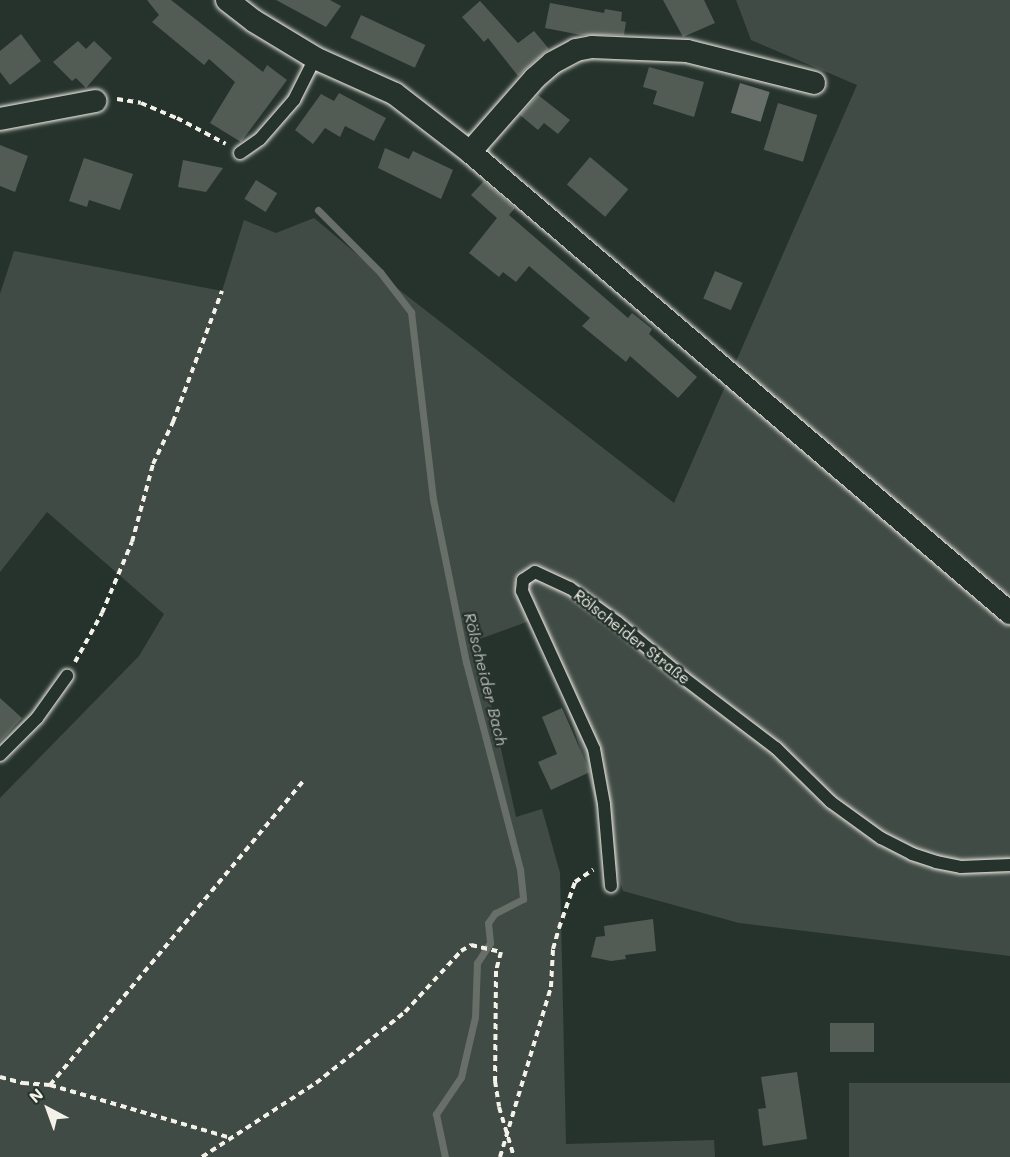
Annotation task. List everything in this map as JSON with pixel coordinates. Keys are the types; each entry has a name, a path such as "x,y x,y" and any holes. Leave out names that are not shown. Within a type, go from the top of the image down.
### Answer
{"street":[{"path":"228,0 254,21 315,57 395,94 470,152 1010,613"},
{"path":"470,152 535,78 552,63 576,50 592,47 687,51 814,83"},
{"path":"0,119 95,101"}],"lane":[{"path":"240,153 260,139 289,106 315,57"},
{"name":"Rölscheider Straße","path":"611,886 604,804 594,749 522,591 523,580 535,572 570,588 618,622 685,679 776,748 831,802 881,838 912,854 961,867 1010,865"},
{"path":"0,755 37,718 67,676"}],"path":[{"path":"95,101 115,98 141,103 205,131 240,153"},
{"path":"67,676 102,613 132,542 153,464 173,422 189,374 222,291"},
{"path":"50,1085 304,780"},
{"path":"500,1157 551,987 555,941 572,887 579,878 591,870 609,867"},
{"path":"202,1157 316,1083 405,1012 461,951 471,945 501,952 496,971 495,1081 514,1157"},
{"path":"0,1077 22,1083 50,1085 231,1138"}],"shaded area":[{"path":"736,0 1010,0 1010,956 739,923 623,891 540,617 477,640 516,817 542,809 560,873 566,1144 714,1140 715,1157 0,1157 0,798 139,656 164,614 47,512 0,572 0,294 14,251 222,291 244,220 276,233 314,218 402,292 674,503 857,85 751,40"},
{"path":"740,83 770,92 761,122 731,113"},
{"path":"849,1083 1010,1083 1010,1157 849,1157"}],"building":[{"path":"147,0 171,0 263,72 267,65 287,80 241,142 210,123 235,82 209,59 204,65 152,22 159,15"},
{"path":"276,0 330,0 341,6 326,27"},
{"path":"663,0 704,0 715,23 683,37"},
{"path":"480,1 518,43 534,31 549,49 518,76 488,38 484,42 462,17"},
{"path":"550,3 604,13 605,9 622,12 621,21 626,22 624,35 581,35 545,28"},
{"path":"361,15 425,45 415,68 350,38"},
{"path":"21,34 41,61 10,85 0,72 0,51"},
{"path":"78,41 86,49 94,41 112,58 86,88 76,78 72,81 53,62"},
{"path":"649,67 704,82 694,117 653,104 657,91 643,87"},
{"path":"339,93 386,118 374,141 345,126 340,137 325,128 313,144 295,130 321,94 334,101"},
{"path":"538,95 570,120 558,134 544,123 538,130 520,115"},
{"path":"778,103 817,115 803,162 764,150"},
{"path":"0,145 28,156 15,192 0,186"},
{"path":"385,148 409,159 413,151 453,170 441,199 378,168"},
{"path":"590,157 628,189 605,217 567,185"},
{"path":"84,158 133,174 120,210 89,200 87,207 69,201"},
{"path":"183,160 223,168 206,192 178,187"},
{"path":"256,180 277,193 266,212 244,199"},
{"path":"484,181 515,208 509,215 628,318 632,313 652,329 649,334 697,377 678,398 630,356 626,362 582,326 590,318 529,266 516,282 503,272 499,277 469,253 497,218 471,195"},
{"path":"715,271 743,283 731,310 703,299"},
{"path":"0,698 22,718 0,742"},
{"path":"562,708 590,772 551,790 538,762 557,754 542,717"},
{"path":"653,919 656,951 625,955 626,959 611,961 591,957 596,937 605,936 604,926"},
{"path":"830,1023 874,1023 874,1052 830,1052"},
{"path":"797,1072 807,1139 763,1146 758,1109 766,1108 761,1077"}],"waterway":[{"name":"Rölscheider Bach","path":"318,210 380,272 411,312 433,499 466,662 520,869 523,899 495,913 488,923 490,943 477,963 475,1017 461,1077 436,1114 445,1157"}]}
